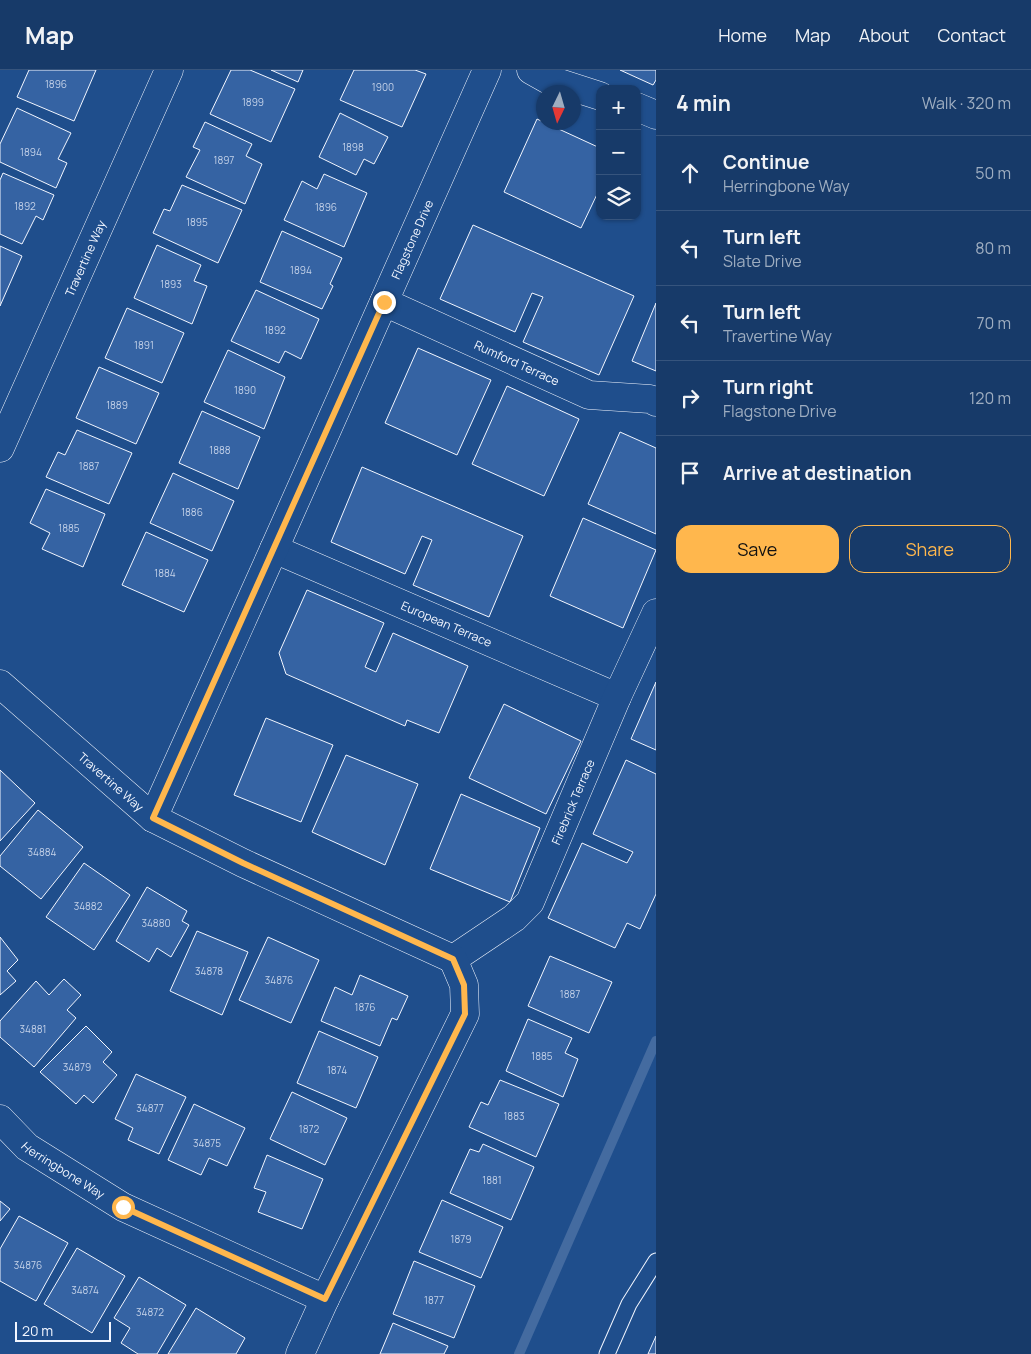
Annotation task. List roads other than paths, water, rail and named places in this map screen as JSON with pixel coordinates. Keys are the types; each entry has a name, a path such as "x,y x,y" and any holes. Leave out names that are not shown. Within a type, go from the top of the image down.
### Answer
{"street":[{"name":"Travertine Way","path":"0,448 169,70"},
{"name":"Flagstone Drive","path":"153,818 487,70"},
{"path":"531,70 547,79 596,95"},
{"path":"641,108 656,114"},
{"name":"Rumford Terrace","path":"384,302 589,395 650,399 656,402"},
{"name":"European Terrace","path":"274,549 617,697"},
{"name":"Firebrick Terrace","path":"453,959 514,918 530,902 617,697 656,613"},
{"name":"Travertine Way","path":"0,684 153,818 243,863 453,959"},
{"path":"300,1354 325,1299 465,1014 464,985 453,959"},
{"name":"Herringbone Way","path":"0,1120 27,1147 123,1207 325,1299"}],"lane":[{"path":"607,1354 629,1304 656,1261"}],"waterway":[{"path":"519,1354 656,1041"}]}
